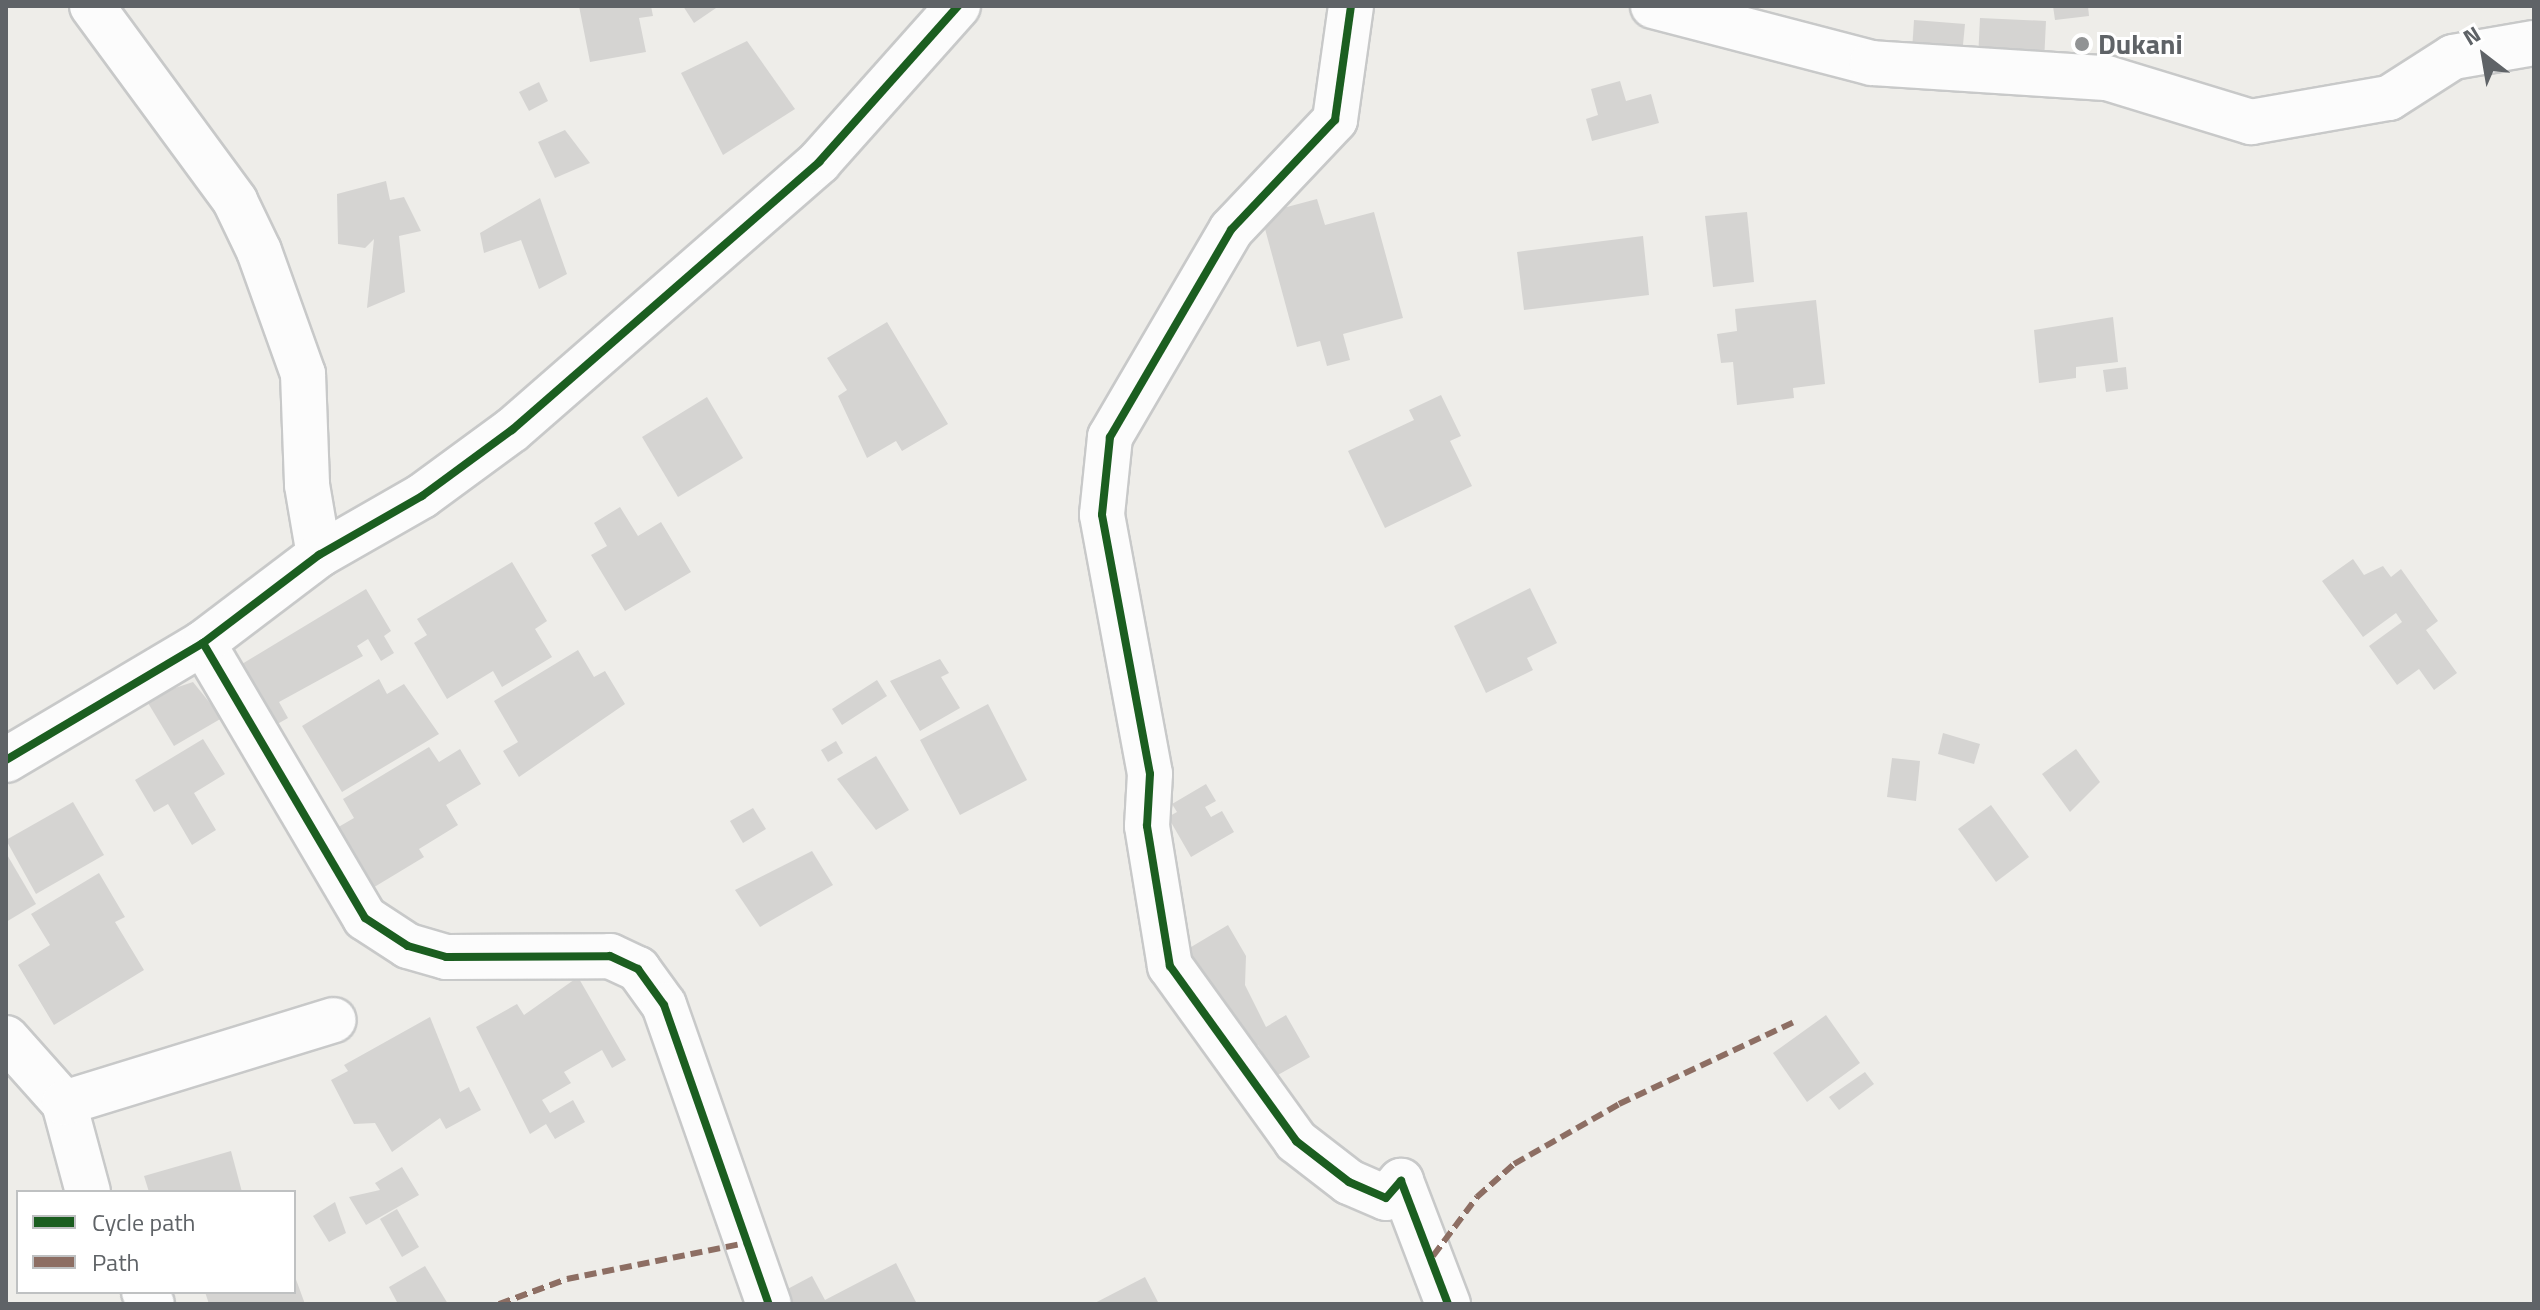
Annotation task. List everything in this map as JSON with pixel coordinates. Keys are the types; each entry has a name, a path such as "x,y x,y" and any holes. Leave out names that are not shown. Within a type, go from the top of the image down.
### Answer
{"street":[{"path":"92,6 235,201 259,251 303,374 307,485 319,555"},
{"path":"6,760 203,643 319,555 422,496 512,430 819,162 958,6"},
{"path":"1351,6 1335,120 1223,244 1110,437 1102,515 1150,774 1147,826 1170,966 1296,1141 1349,1182 1386,1198 1401,1181 1448,1304"},
{"path":"1653,6 1872,63 2107,78 2251,122 2389,98 2453,57 2534,43"},
{"path":"203,643 365,918 408,946 446,957 610,956 638,969 664,1005 769,1304"},
{"path":"64,1103 333,1020"},
{"path":"6,1038 64,1103 87,1190"}],"building":[{"path":"579,6 651,6 653,16 639,18 646,52 590,62"},
{"path":"683,6 719,6 694,23"},
{"path":"2053,6 2088,6 2089,16 2055,20"},
{"path":"1980,18 2046,21 2044,62 1978,59"},
{"path":"1914,20 1965,24 1962,55 1912,51"},
{"path":"747,41 795,109 723,155 681,73"},
{"path":"1620,81 1626,101 1651,94 1659,123 1592,141 1586,119 1598,115 1591,89"},
{"path":"539,82 548,101 529,111 519,92"},
{"path":"565,130 590,163 555,178 538,142"},
{"path":"386,181 390,200 404,197 421,231 399,236 405,292 367,308 374,239 365,248 338,244 337,194"},
{"path":"540,198 567,274 539,289 521,240 484,253 480,233"},
{"path":"1317,199 1325,225 1374,212 1403,318 1343,334 1350,360 1327,366 1320,341 1297,347 1261,214"},
{"path":"1747,212 1754,282 1713,287 1705,216"},
{"path":"1643,236 1649,295 1524,310 1517,252"},
{"path":"1816,300 1825,384 1793,388 1794,398 1737,405 1733,362 1721,363 1717,334 1737,331 1735,309"},
{"path":"2113,317 2118,362 2076,367 2076,378 2039,383 2034,330"},
{"path":"887,322 948,424 902,451 896,441 867,458 838,396 847,390 827,358"},
{"path":"2126,367 2128,389 2106,392 2103,370"},
{"path":"1441,395 1461,436 1450,441 1472,486 1385,528 1348,451 1414,420 1409,410"},
{"path":"707,397 743,458 678,497 642,437"},
{"path":"620,507 638,536 661,522 691,572 625,611 591,555 607,546 594,523"},
{"path":"2353,559 2364,575 2383,566 2391,577 2401,569 2438,621 2426,630 2457,673 2434,690 2419,669 2397,685 2369,646 2402,622 2396,613 2363,637 2322,581"},
{"path":"512,562 547,621 535,629 552,657 502,687 493,671 447,699 414,643 427,635 417,619"},
{"path":"1530,588 1557,643 1527,658 1533,670 1486,693 1454,626"},
{"path":"366,589 391,631 384,636 394,653 381,661 368,639 357,646 363,656 279,702 288,718 272,727 237,667"},
{"path":"578,650 594,677 605,671 625,704 519,777 503,751 518,742 494,701"},
{"path":"940,659 949,673 941,677 960,708 920,731 890,681"},
{"path":"379,679 387,694 404,684 439,734 342,792 302,726"},
{"path":"877,680 887,696 842,725 832,709"},
{"path":"193,682 222,718 174,746 145,698"},
{"path":"988,704 1027,780 960,815 920,740"},
{"path":"1943,733 1980,744 1974,764 1938,754"},
{"path":"203,739 225,774 194,793 216,830 192,845 168,804 154,812 135,780"},
{"path":"836,741 843,753 828,762 821,750"},
{"path":"429,747 439,762 460,749 481,784 446,805 458,825 419,849 424,857 371,889 335,829 354,818 343,799"},
{"path":"2076,749 2100,782 2070,812 2042,774"},
{"path":"876,756 909,810 876,830 837,779"},
{"path":"1892,758 1920,761 1916,801 1887,797"},
{"path":"1206,784 1216,801 1205,807 1211,817 1222,811 1234,832 1191,857 1168,817 1177,812 1172,804"},
{"path":"73,802 104,855 36,894 6,840"},
{"path":"1991,805 2029,857 1996,882 1958,829"},
{"path":"753,808 766,829 743,843 730,821"},
{"path":"812,851 833,885 760,927 735,890"},
{"path":"6,853 36,904 6,922"},
{"path":"99,873 125,917 115,922 144,970 54,1025 18,965 50,945 31,914"},
{"path":"1228,925 1246,956 1245,985 1266,1027 1286,1015 1310,1057 1276,1076 1258,1045 1246,1051 1181,953"},
{"path":"578,977 626,1060 612,1068 602,1050 564,1072 571,1083 542,1100 550,1113 573,1100 585,1122 555,1139 546,1124 530,1134 476,1027 517,1004 524,1015"},
{"path":"1826,1015 1860,1063 1807,1102 1773,1053"},
{"path":"430,1017 460,1092 469,1087 481,1110 446,1129 440,1118 392,1152 375,1123 354,1124 331,1080 348,1071 344,1065"},
{"path":"1865,1072 1874,1084 1839,1110 1829,1097"},
{"path":"231,1151 241,1190 148,1190 144,1176"},
{"path":"402,1167 419,1195 366,1225 349,1197 380,1190 375,1183"},
{"path":"335,1202 346,1233 329,1242 313,1216"},
{"path":"397,1209 419,1247 402,1257 380,1219"},
{"path":"896,1263 917,1304 786,1304 780,1293 812,1276 825,1300"},
{"path":"425,1266 448,1304 398,1304 389,1287"},
{"path":"1145,1277 1159,1304 1093,1304"},
{"path":"296,1279 305,1304 209,1304 206,1294 296,1294"}],"marked path":[{"path":"1433,1256 1477,1197 1514,1164 1619,1104 1794,1022"},
{"path":"499,1304 567,1279 746,1243"}],"cycle path":[{"path":"6,760 203,643 319,555 422,496 512,430 819,162 958,6"},
{"path":"1351,6 1335,120 1231,230 1110,437 1102,515 1150,774 1147,826 1170,966 1296,1141 1349,1182 1386,1198 1401,1181 1448,1304"},
{"path":"203,643 365,918 408,946 446,957 610,956 638,969 664,1005 769,1304"}],"place":[{"name":"Dukani","path":"2082,44"}]}
